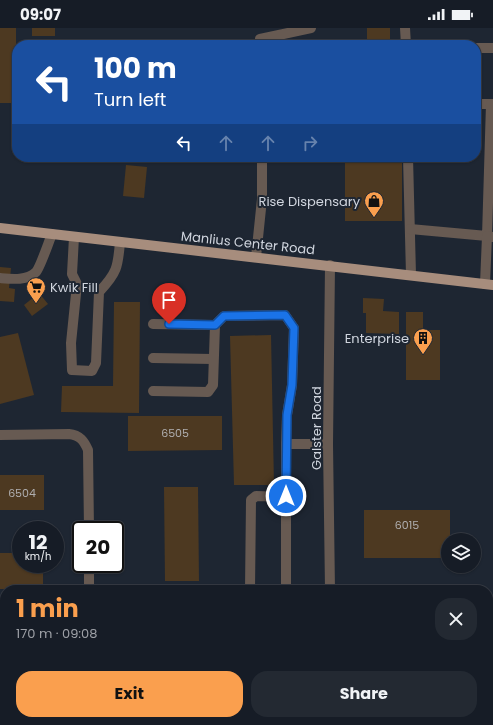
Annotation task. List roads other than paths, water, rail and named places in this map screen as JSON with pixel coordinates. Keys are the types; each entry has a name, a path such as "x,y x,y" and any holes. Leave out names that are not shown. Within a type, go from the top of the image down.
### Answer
{"main road":[{"name":"Manlius Center Road","path":"0,228 489,285"}],"street":[{"path":"260,40 310,28"},
{"path":"405,28 406,40"},
{"path":"481,48 493,48"},
{"path":"481,104 492,104 489,285"},
{"path":"256,257 262,199 262,162"},
{"path":"408,162 411,275"},
{"path":"410,229 490,236"},
{"path":"0,278 16,280 36,272 52,234"},
{"path":"74,237 72,274 77,284 71,343 72,370 92,371 96,362 99,292 110,280 118,264 120,242"},
{"name":"Galster Road","path":"330,266 328,444 330,585"},
{"path":"152,391 208,392 213,385 215,325 224,316 285,315 294,328 292,385 287,415 286,444 286,585"},
{"path":"153,324 215,325"},
{"path":"153,358 213,358"},
{"path":"0,435 75,434 81,438 88,450 89,521"},
{"path":"286,444 328,444"},
{"path":"250,585 251,500 256,496 286,496"},
{"path":"89,573 89,585"}],"place":[{"name":"Rise Dispensary","path":"374,218"},
{"name":"Kwik Fill","path":"36,304"},
{"name":"Enterprise","path":"423,355"}]}
